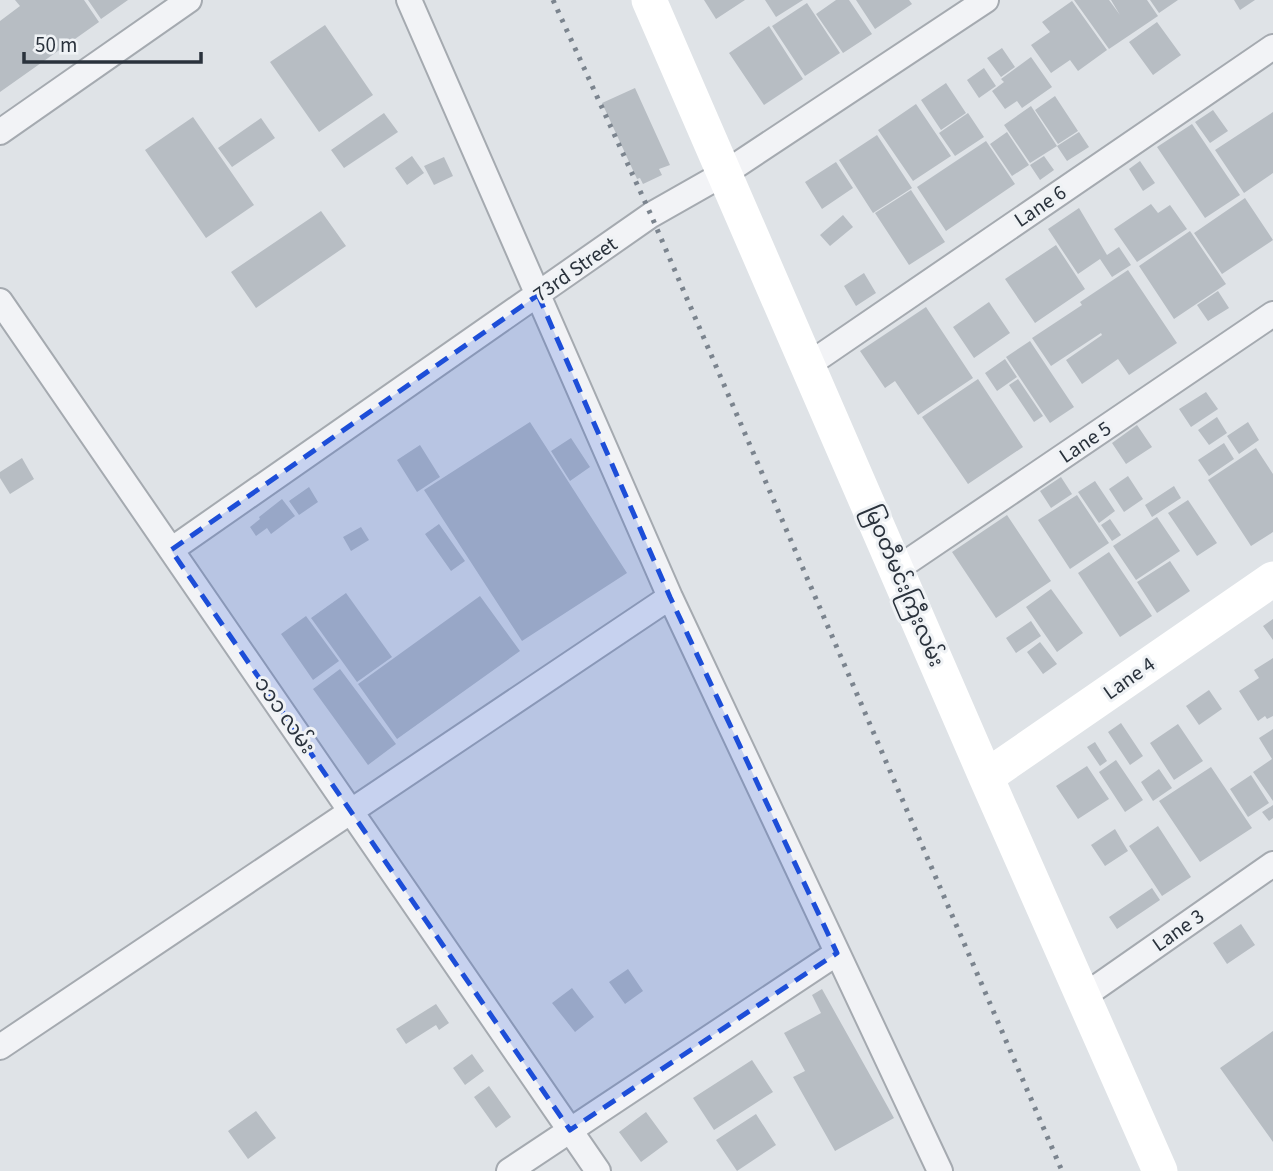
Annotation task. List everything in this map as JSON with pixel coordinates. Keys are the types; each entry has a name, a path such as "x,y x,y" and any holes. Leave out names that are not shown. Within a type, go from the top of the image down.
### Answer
{"main road":[{"name":"မြဝတီမင်းကြီးလမ်း","path":"656,3 725,173 1160,1171"},
{"name":"Lane 4","path":"986,777 1273,579"}],"street":[{"path":"0,132 189,0"},
{"path":"409,0 670,597 940,1171"},
{"name":"73rd Street","path":"171,550 651,215 725,173 986,0"},
{"name":"Lane 6","path":"808,365 1273,47"},
{"name":"၁၁၁ လမ်း","path":"0,300 598,1171"},
{"name":"Lane 5","path":"897,569 1273,314"},
{"path":"0,1047 670,597"},
{"name":"Lane 3","path":"1084,996 1273,864"},
{"path":"509,1171 837,953"}],"highlighted area":[{"path":"538,295 670,597 837,953 570,1130 171,550"}],"building":[{"path":"15,0 84,0 99,22 0,92 0,21 20,6"},
{"path":"88,0 128,0 101,19"},
{"path":"704,0 745,0 716,19"},
{"path":"765,0 803,0 776,17"},
{"path":"836,0 849,0 872,34 843,53 816,14"},
{"path":"856,0 909,0 912,4 875,29"},
{"path":"1074,0 1109,0 1120,15 1111,0 1147,0 1158,16 1109,49"},
{"path":"1150,0 1178,0 1159,13"},
{"path":"1234,0 1255,0 1240,10"},
{"path":"1072,1 1107,50 1078,71 1070,60 1051,73 1031,45 1050,32 1042,22"},
{"path":"807,3 840,53 805,76 772,26"},
{"path":"1157,22 1181,55 1153,75 1129,42"},
{"path":"325,25 373,95 319,132 270,62"},
{"path":"769,26 803,79 764,105 729,53"},
{"path":"1002,48 1015,67 1001,77 987,58"},
{"path":"1031,57 1052,87 1022,108 1017,101 1005,109 992,91 1004,82 1001,79"},
{"path":"984,68 996,86 979,98 967,80"},
{"path":"946,83 966,113 941,130 921,100"},
{"path":"635,88 670,165 659,169 662,175 643,184 640,178 637,179 602,103"},
{"path":"1055,96 1078,131 1058,144 1035,110"},
{"path":"916,104 951,156 913,181 878,130"},
{"path":"1031,106 1057,146 1030,163 1004,125"},
{"path":"1213,110 1228,131 1210,143 1195,122"},
{"path":"1273,112 1273,173 1244,193 1215,150"},
{"path":"384,113 398,132 344,168 331,150"},
{"path":"968,113 984,137 955,156 939,133"},
{"path":"193,117 254,205 206,238 145,150"},
{"path":"261,118 275,138 232,167 218,148"},
{"path":"1192,124 1240,195 1205,218 1157,147"},
{"path":"1007,132 1029,165 1012,176 990,144"},
{"path":"1079,132 1089,147 1067,161 1057,146"},
{"path":"877,135 912,188 873,213 839,160"},
{"path":"986,141 1015,184 946,231 917,187"},
{"path":"412,156 424,173 407,185 395,168"},
{"path":"1044,156 1054,170 1040,180 1030,165"},
{"path":"444,157 453,176 434,185 424,166"},
{"path":"1140,161 1155,183 1143,191 1129,169"},
{"path":"836,162 853,188 822,209 805,182"},
{"path":"911,190 945,242 909,265 875,213"},
{"path":"1245,198 1273,240 1222,274 1194,233"},
{"path":"1151,204 1158,213 1170,205 1187,229 1137,262 1114,229"},
{"path":"1079,208 1107,255 1119,247 1131,265 1112,277 1100,259 1078,274 1048,229"},
{"path":"321,211 346,246 256,308 231,272"},
{"path":"843,215 853,227 830,246 820,235"},
{"path":"1190,231 1226,284 1174,319 1139,266"},
{"path":"1056,245 1085,289 1035,323 1005,279"},
{"path":"1128,270 1177,343 1129,375 1118,359 1082,384 1066,360 1102,335 1101,333 1051,366 1032,338"},
{"path":"864,273 876,293 856,306 844,286"},
{"path":"1218,291 1229,308 1208,321 1197,305"},
{"path":"989,302 1010,333 974,358 953,327"},
{"path":"926,307 973,378 918,415 895,381 885,388 860,351"},
{"path":"1030,341 1074,407 1050,423 1006,357"},
{"path":"1005,359 1017,377 997,391 985,373"},
{"path":"978,379 1023,447 968,484 922,417"},
{"path":"1018,379 1043,416 1034,422 1009,385"},
{"path":"1206,392 1218,409 1191,427 1179,409"},
{"path":"1217,417 1227,433 1209,445 1198,430"},
{"path":"530,422 627,573 522,641 424,490"},
{"path":"1248,422 1259,440 1239,454 1227,436"},
{"path":"1137,425 1152,447 1126,464 1112,443"},
{"path":"571,438 590,467 570,481 551,451"},
{"path":"1224,443 1234,459 1209,476 1198,460"},
{"path":"420,445 440,477 417,492 397,460"},
{"path":"1256,448 1273,474 1273,532 1251,546 1208,480"},
{"path":"22,458 34,479 10,494 0,478 0,472"},
{"path":"1128,476 1143,499 1124,512 1109,489"},
{"path":"1061,477 1072,494 1051,508 1040,491"},
{"path":"1095,481 1115,511 1099,523 1078,492"},
{"path":"1174,486 1181,498 1152,517 1145,505"},
{"path":"309,487 318,502 299,515 289,501"},
{"path":"1077,495 1109,543 1070,569 1038,520"},
{"path":"282,499 295,516 271,534 267,528 256,536 250,527"},
{"path":"1188,500 1217,543 1197,556 1168,513"},
{"path":"1007,515 1051,581 996,618 952,552"},
{"path":"1157,517 1180,551 1136,580 1113,546"},
{"path":"1110,519 1121,535 1112,541 1101,525"},
{"path":"439,524 465,561 451,571 425,534"},
{"path":"361,527 369,540 351,551 343,537"},
{"path":"1109,552 1152,616 1120,637 1078,573"},
{"path":"1170,561 1190,591 1157,613 1137,582"},
{"path":"1051,589 1083,633 1057,652 1026,607"},
{"path":"346,593 392,657 357,682 311,618"},
{"path":"480,596 520,651 397,739 358,684"},
{"path":"306,616 339,661 313,680 281,634"},
{"path":"1273,619 1273,640 1263,626"},
{"path":"1031,621 1041,636 1016,653 1006,638"},
{"path":"1040,642 1057,664 1043,674 1027,652"},
{"path":"1273,658 1273,716 1267,719 1265,716 1258,721 1239,691 1259,678 1254,670"},
{"path":"340,669 396,744 368,765 313,689"},
{"path":"1209,690 1222,709 1199,725 1186,706"},
{"path":"1121,723 1143,756 1130,765 1108,732"},
{"path":"1178,724 1203,761 1174,780 1150,743"},
{"path":"1273,729 1273,801 1253,772 1272,759 1259,738"},
{"path":"1095,742 1107,761 1100,766 1087,747"},
{"path":"1116,760 1143,800 1125,812 1099,772"},
{"path":"1087,766 1109,799 1078,819 1056,786"},
{"path":"1211,767 1252,828 1200,862 1159,801"},
{"path":"1159,769 1172,788 1153,801 1141,782"},
{"path":"1251,775 1269,803 1248,817 1230,789"},
{"path":"1273,805 1273,818 1269,821 1262,812"},
{"path":"1158,826 1191,877 1162,896 1129,846"},
{"path":"1115,829 1128,851 1105,866 1091,845"},
{"path":"1152,888 1160,900 1117,929 1109,917"},
{"path":"1241,924 1255,945 1227,964 1213,943"},
{"path":"628,969 643,991 625,1004 609,982"},
{"path":"572,988 594,1017 575,1032 552,1003"},
{"path":"822,989 894,1118 835,1151 793,1077 805,1071 784,1033 821,1013 812,995"},
{"path":"436,1004 449,1023 439,1030 436,1025 406,1044 396,1029"},
{"path":"1273,1031 1273,1142 1220,1068"},
{"path":"472,1054 484,1071 465,1085 453,1068"},
{"path":"752,1060 773,1092 714,1130 693,1098"},
{"path":"489,1086 511,1117 496,1128 474,1097"},
{"path":"256,1111 276,1138 248,1159 228,1131"},
{"path":"646,1112 668,1142 641,1162 619,1132"},
{"path":"756,1114 776,1145 737,1171 716,1140"}],"railway":[{"path":"553,0 651,215 1062,1171"}]}
